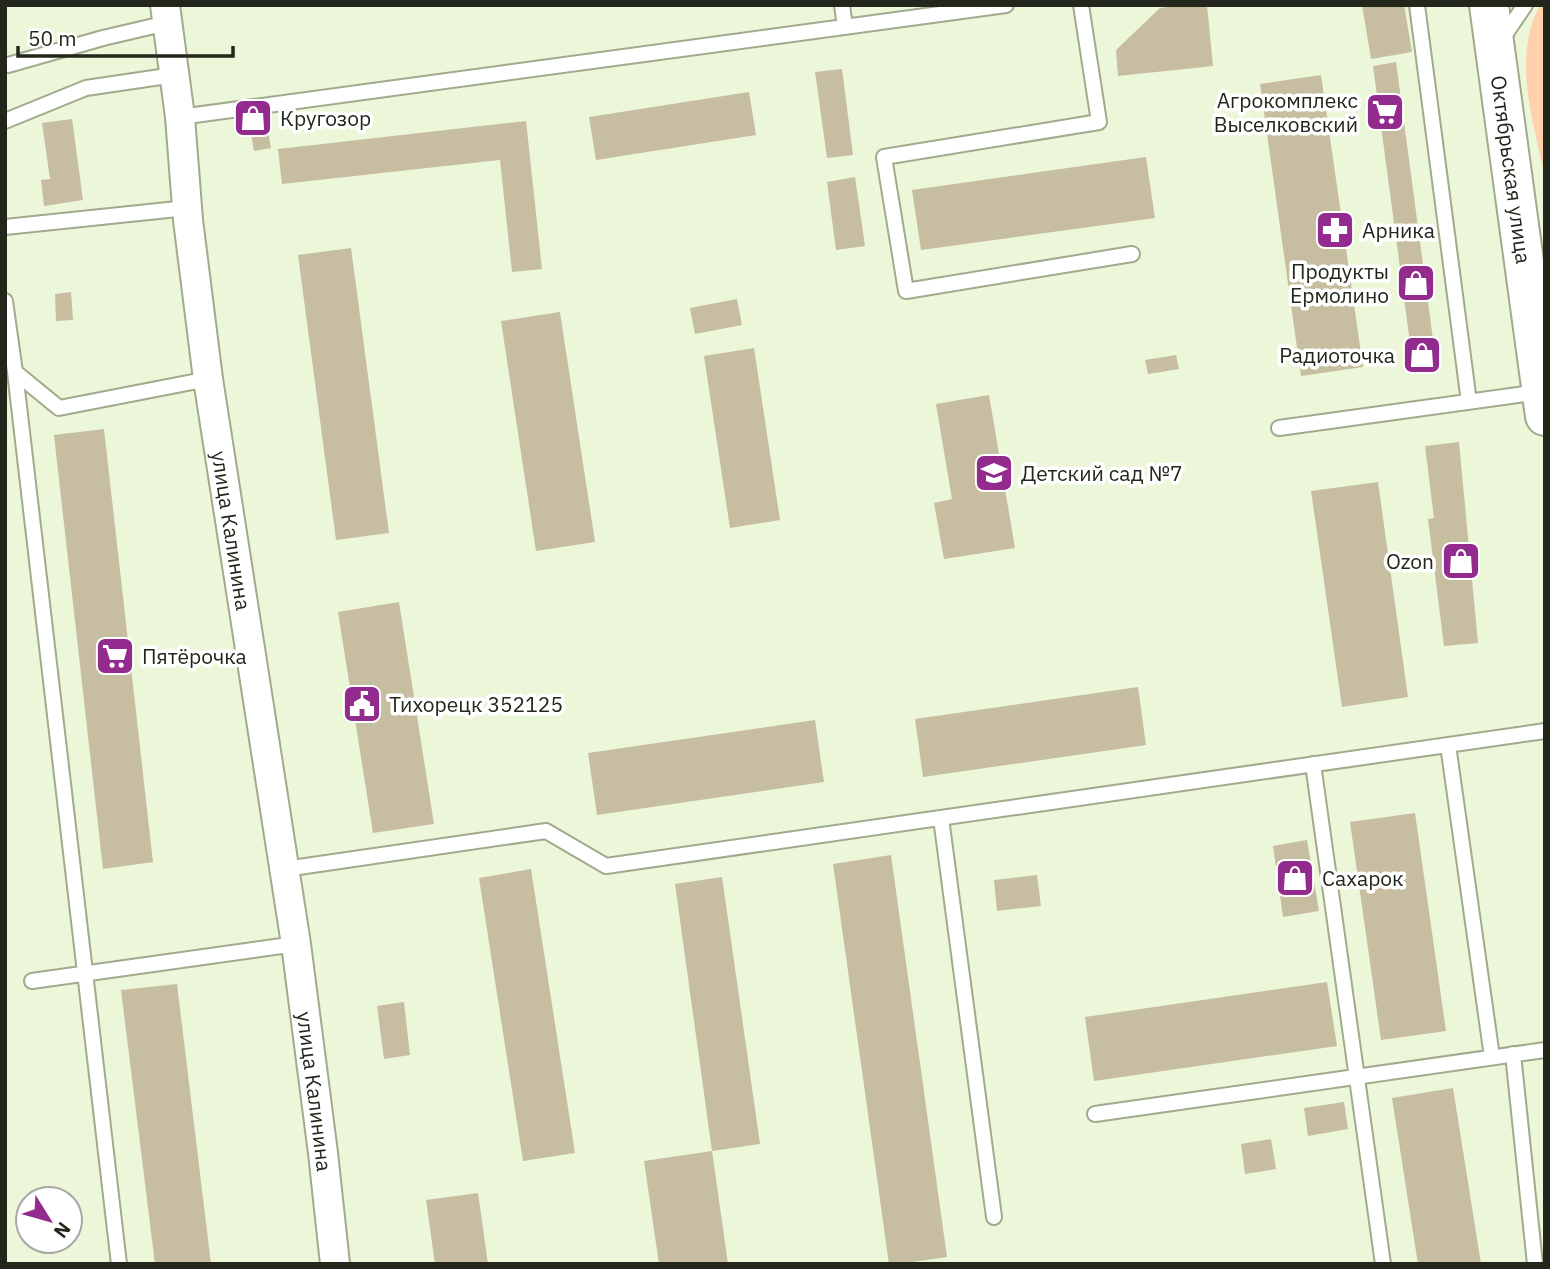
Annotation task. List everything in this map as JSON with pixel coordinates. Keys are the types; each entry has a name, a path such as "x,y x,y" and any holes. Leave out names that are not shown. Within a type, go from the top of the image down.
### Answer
{"main road":[{"name":"Октябрьская улица","path":"1489,5 1543,404"}],"street":[{"name":"улица Калинина","path":"166,14 180,117 187,208 208,379 296,944 335,1264"}],"lane":[{"path":"842,5 845,27"},
{"path":"180,117 1006,5"},
{"path":"1081,5 1099,122 884,157 905,291 1132,254"},
{"path":"1417,5 1469,402"},
{"path":"1495,48 1525,5"},
{"path":"8,65 103,38 166,14"},
{"path":"5,121 86,88 174,75"},
{"path":"5,227 187,208"},
{"path":"5,301 119,1264"},
{"path":"15,372 59,408 208,379"},
{"path":"1279,428 1469,402 1543,404"},
{"path":"285,869 546,831 606,866 1545,731"},
{"path":"1448,745 1492,1057"},
{"path":"1313,764 1384,1264"},
{"path":"941,818 994,1217"},
{"path":"32,981 296,944"},
{"path":"1094,1114 1545,1050"},
{"path":"1513,1054 1535,1264"}],"shaded area":[{"path":"1540,5 1545,5 1545,178 1531,113 1526,68 1531,25"}],"building":[{"path":"1207,5 1213,66 1118,76 1116,50 1160,8"},
{"path":"1362,5 1404,5 1412,52 1371,59"},
{"path":"1396,62 1436,362 1413,365 1373,66"},
{"path":"842,69 853,155 827,158 815,72"},
{"path":"1321,75 1363,367 1301,376 1260,84"},
{"path":"749,92 756,135 596,160 589,117"},
{"path":"72,119 83,200 44,206 41,180 50,179 42,123"},
{"path":"266,120 271,148 254,151 249,123"},
{"path":"526,121 542,269 512,272 500,160 282,184 278,149"},
{"path":"1146,157 1155,218 921,250 912,190"},
{"path":"855,177 865,246 836,250 827,182"},
{"path":"351,248 389,533 336,540 298,255"},
{"path":"71,292 73,320 56,321 55,294"},
{"path":"737,299 742,325 695,334 690,308"},
{"path":"560,312 595,542 536,551 501,321"},
{"path":"754,348 780,520 730,528 704,356"},
{"path":"1176,355 1179,369 1148,374 1145,360"},
{"path":"989,395 1015,548 944,559 934,503 952,499 936,404"},
{"path":"104,429 153,862 103,869 54,435"},
{"path":"1459,442 1478,643 1444,646 1428,519 1434,518 1425,446"},
{"path":"1378,482 1408,697 1342,707 1311,491"},
{"path":"399,602 434,824 373,833 338,612"},
{"path":"1138,687 1146,745 923,777 915,719"},
{"path":"815,720 824,782 597,815 588,753"},
{"path":"1415,813 1446,1031 1381,1040 1350,822"},
{"name":"Сахарок","path":"1307,840 1319,911 1283,917 1273,846"},
{"path":"891,855 947,1257 898,1264 889,1264 833,864"},
{"path":"531,869 575,1153 523,1161 479,878"},
{"path":"1037,875 1041,906 997,911 994,880"},
{"path":"722,877 760,1144 712,1151 675,884"},
{"path":"1327,982 1337,1046 1094,1081 1085,1017"},
{"path":"177,984 211,1264 155,1264 121,990"},
{"path":"404,1002 410,1055 384,1059 377,1006"},
{"path":"1453,1088 1481,1264 1418,1264 1392,1098"},
{"path":"1344,1102 1348,1129 1308,1136 1304,1108"},
{"path":"1271,1139 1276,1169 1245,1174 1241,1144"},
{"path":"712,1151 728,1264 659,1264 644,1161"},
{"path":"478,1193 488,1264 435,1264 426,1200"}],"place":[{"name":"Агрокомплекс Выселковский","path":"1385,112"},
{"name":"Кругозор","path":"253,118"},
{"name":"Арника","path":"1335,230"},
{"name":"Продукты Ермолино","path":"1416,283"},
{"name":"Радиоточка","path":"1422,355"},
{"name":"Детский сад №7","path":"994,473"},
{"name":"Ozon","path":"1461,561"},
{"name":"Пятёрочка","path":"115,656"},
{"name":"Тихорецк 352125","path":"362,704"},
{"name":"Сахарок","path":"1295,878"}]}
